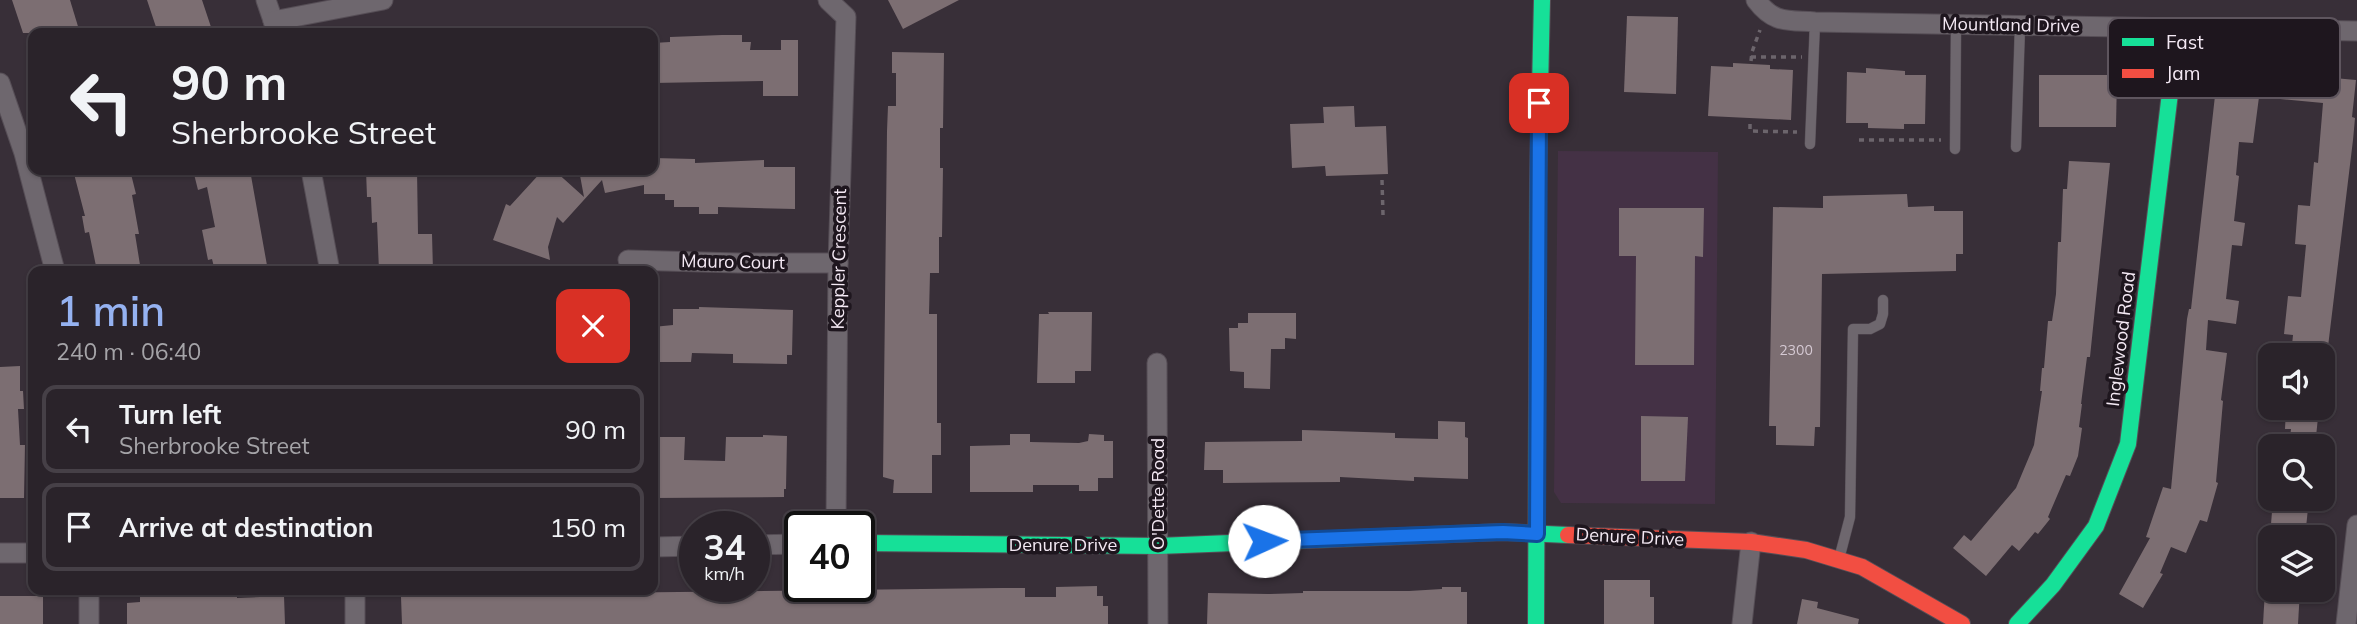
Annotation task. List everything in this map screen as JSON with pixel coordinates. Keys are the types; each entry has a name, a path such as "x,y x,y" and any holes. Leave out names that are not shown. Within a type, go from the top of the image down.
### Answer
{"street":[{"path":"267,0 275,27 383,0"},
{"name":"Keppler Crescent","path":"828,0 846,17 838,263 836,511"},
{"path":"1536,624 1538,179 1542,0"},
{"name":"Mountland Drive","path":"1761,7 1781,20 1815,22 2108,26"},
{"path":"0,83 28,168"},
{"name":"Inglewood Road","path":"2017,624 2053,584 2096,526 2128,444 2169,98"},
{"path":"30,175 54,266"},
{"path":"312,175 329,266"},
{"name":"Mauro Court","path":"628,260 838,263"},
{"name":"O'Dette Road","path":"1157,363 1158,624"},
{"path":"2346,624 2357,525"},
{"name":"Denure Drive","path":"875,543 1158,545 1503,532 1751,542 1806,550 1862,567 1962,624"},
{"path":"1742,624 1751,542"},
{"path":"658,547 679,546"},
{"path":"0,553 28,553"},
{"path":"89,595 89,624"},
{"path":"355,595 355,624"}],"lane":[{"path":"1810,144 1815,22"},
{"path":"1955,144 1956,24"},
{"path":"2016,147 2020,26"},
{"path":"1839,560 1850,517 1853,329 1870,329 1880,324 1883,300"}],"path":[{"path":"1761,7 1751,59 1813,57"},
{"path":"1750,124 1750,131 1810,132"},
{"path":"1859,139 1955,144"},
{"path":"1382,180 1383,215"}],"shaded area":[{"path":"1558,151 1718,152 1715,504 1561,503 1554,492"}],"building":[{"path":"12,0 70,0 78,28 28,28 28,33 23,33"},
{"path":"147,0 202,0 211,28 156,28"},
{"path":"888,0 959,0 903,29"},
{"path":"1627,16 1678,17 1676,94 1624,92"},
{"path":"742,35 742,42 751,42 750,50 781,50 781,40 798,40 798,96 763,96 763,81 658,83 658,43 670,42 670,37"},
{"path":"892,52 944,53 943,128 940,128 940,168 943,168 942,237 939,237 939,273 930,273 929,314 937,314 937,423 941,423 941,455 932,455 932,493 893,493 894,480 883,477 887,131 888,106 896,106 896,73 892,73"},
{"path":"1733,63 1770,65 1770,69 1793,70 1791,120 1708,116 1711,66 1733,67"},
{"path":"1866,68 1905,71 1905,75 1926,75 1925,124 1904,124 1904,129 1868,128 1868,123 1846,123 1847,72 1866,73"},
{"path":"2039,75 2108,75 2108,98 2117,98 2116,127 2039,127"},
{"path":"2340,79 2356,80 2352,117 2355,118 2353,140 2328,343 2292,343 2293,335 2284,334 2288,296 2301,297 2306,245 2295,244 2298,205 2310,206 2314,162 2318,163 2323,103 2270,98 2340,98"},
{"path":"2215,98 2259,98 2253,143 2239,142 2236,175 2239,176 2234,221 2245,223 2242,246 2232,245 2226,299 2239,301 2236,324 2208,320 2206,350 2227,353 2221,400 2218,483 2207,522 2200,520 2186,553 2171,547 2160,573 2163,574 2143,608 2119,594 2150,538 2146,537 2163,487 2171,489 2189,309"},
{"path":"1354,106 1355,127 1386,126 1388,174 1326,176 1325,166 1292,168 1290,124 1324,123 1323,107"},
{"path":"658,158 695,159 695,163 764,160 764,167 795,167 795,209 718,207 718,214 699,214 699,207 674,207 674,200 665,200 665,194 644,194 644,185 605,193 602,180 563,223 557,217 548,247 550,260 493,240 506,204 510,206 538,175 560,175 584,197 580,175 658,175"},
{"path":"2069,161 2110,163 2090,357 2087,357 2081,404 2079,427 2082,428 2078,456 2070,476 2066,475 2048,517 2050,519 2019,551 2012,545 1986,576 1953,548 1964,535 1971,541 2016,488 2034,445 2048,321 2052,321 2056,294 2063,189 2067,189"},
{"path":"74,175 131,175 136,194 132,195 139,234 135,234 140,266 96,266 89,232 85,233 82,216 85,216"},
{"path":"194,175 251,175 267,266 214,266 212,259 208,260 202,230 215,227 207,187 198,190"},
{"path":"366,175 417,175 418,234 432,234 433,266 379,266 377,222 372,223 371,197 367,197"},
{"path":"1907,194 1908,207 1934,206 1934,211 1963,211 1963,254 1956,254 1956,271 1822,274 1820,427 1815,427 1814,446 1776,445 1776,426 1769,426 1773,207 1823,208 1823,196"},
{"path":"1619,208 1704,208 1703,257 1695,256 1694,365 1635,365 1636,256 1619,256"},
{"path":"673,309 793,310 792,355 787,355 787,364 733,363 733,354 692,353 691,362 658,362 658,326 673,325"},
{"path":"1048,312 1092,312 1091,371 1075,371 1075,383 1037,383 1039,314 1049,314"},
{"path":"1248,313 1296,313 1296,339 1285,338 1285,349 1271,349 1270,389 1244,388 1244,372 1230,371 1229,328 1238,328 1238,323 1248,323"},
{"path":"20,366 20,391 23,391 24,409 18,409 20,445 25,445 24,498 0,498 0,367"},
{"path":"1641,416 1688,417 1685,481 1641,481"},
{"path":"2285,420 2318,420 2316,434 2290,434 2291,429 2285,429"},
{"path":"1438,421 1465,422 1465,437 1468,438 1468,479 1414,477 1414,481 1340,477 1340,482 1223,483 1223,470 1204,470 1205,442 1302,441 1302,430 1395,433 1395,438 1438,439"},
{"path":"1010,434 1030,434 1030,442 1079,443 1088,441 1089,434 1104,435 1104,441 1113,441 1113,478 1098,478 1098,491 1079,491 1079,485 1033,485 1033,492 970,492 970,446 1010,445"},
{"path":"787,436 784,497 658,498 658,437 685,437 684,460 725,461 726,437"},
{"path":"2272,511 2308,511 2306,525 2271,525"},
{"path":"1604,580 1650,580 1650,597 1654,597 1654,624 1604,624"},
{"path":"1097,586 1097,596 1103,596 1103,606 1108,606 1108,624 402,624 401,597 658,595 658,592 679,592 679,602 770,602 770,591 784,591 784,602 875,602 875,590 1025,588 1025,597 1056,597 1056,587"},
{"path":"1461,587 1461,592 1467,592 1467,624 1207,624 1208,593 1409,591"},
{"path":"237,595 237,598 284,596 285,624 127,624 127,603 140,602 140,597"},
{"path":"0,596 43,596 43,624 0,624"},
{"path":"1802,599 1818,602 1817,608 1859,619 1858,624 1797,624"},
{"path":"2264,602 2299,602 2298,624 2263,624"}],"traffic: fast":[{"path":"1536,624 1538,179 1542,0"},
{"path":"2017,624 2053,585 2096,526 2128,444 2169,98"},
{"path":"875,543 1158,546 1503,532 1568,535"}],"traffic: jam":[{"path":"1568,535 1751,542 1806,550 1862,567 1962,624"}],"route":[{"path":"1264,541 1503,532 1537,534 1539,103"}]}
